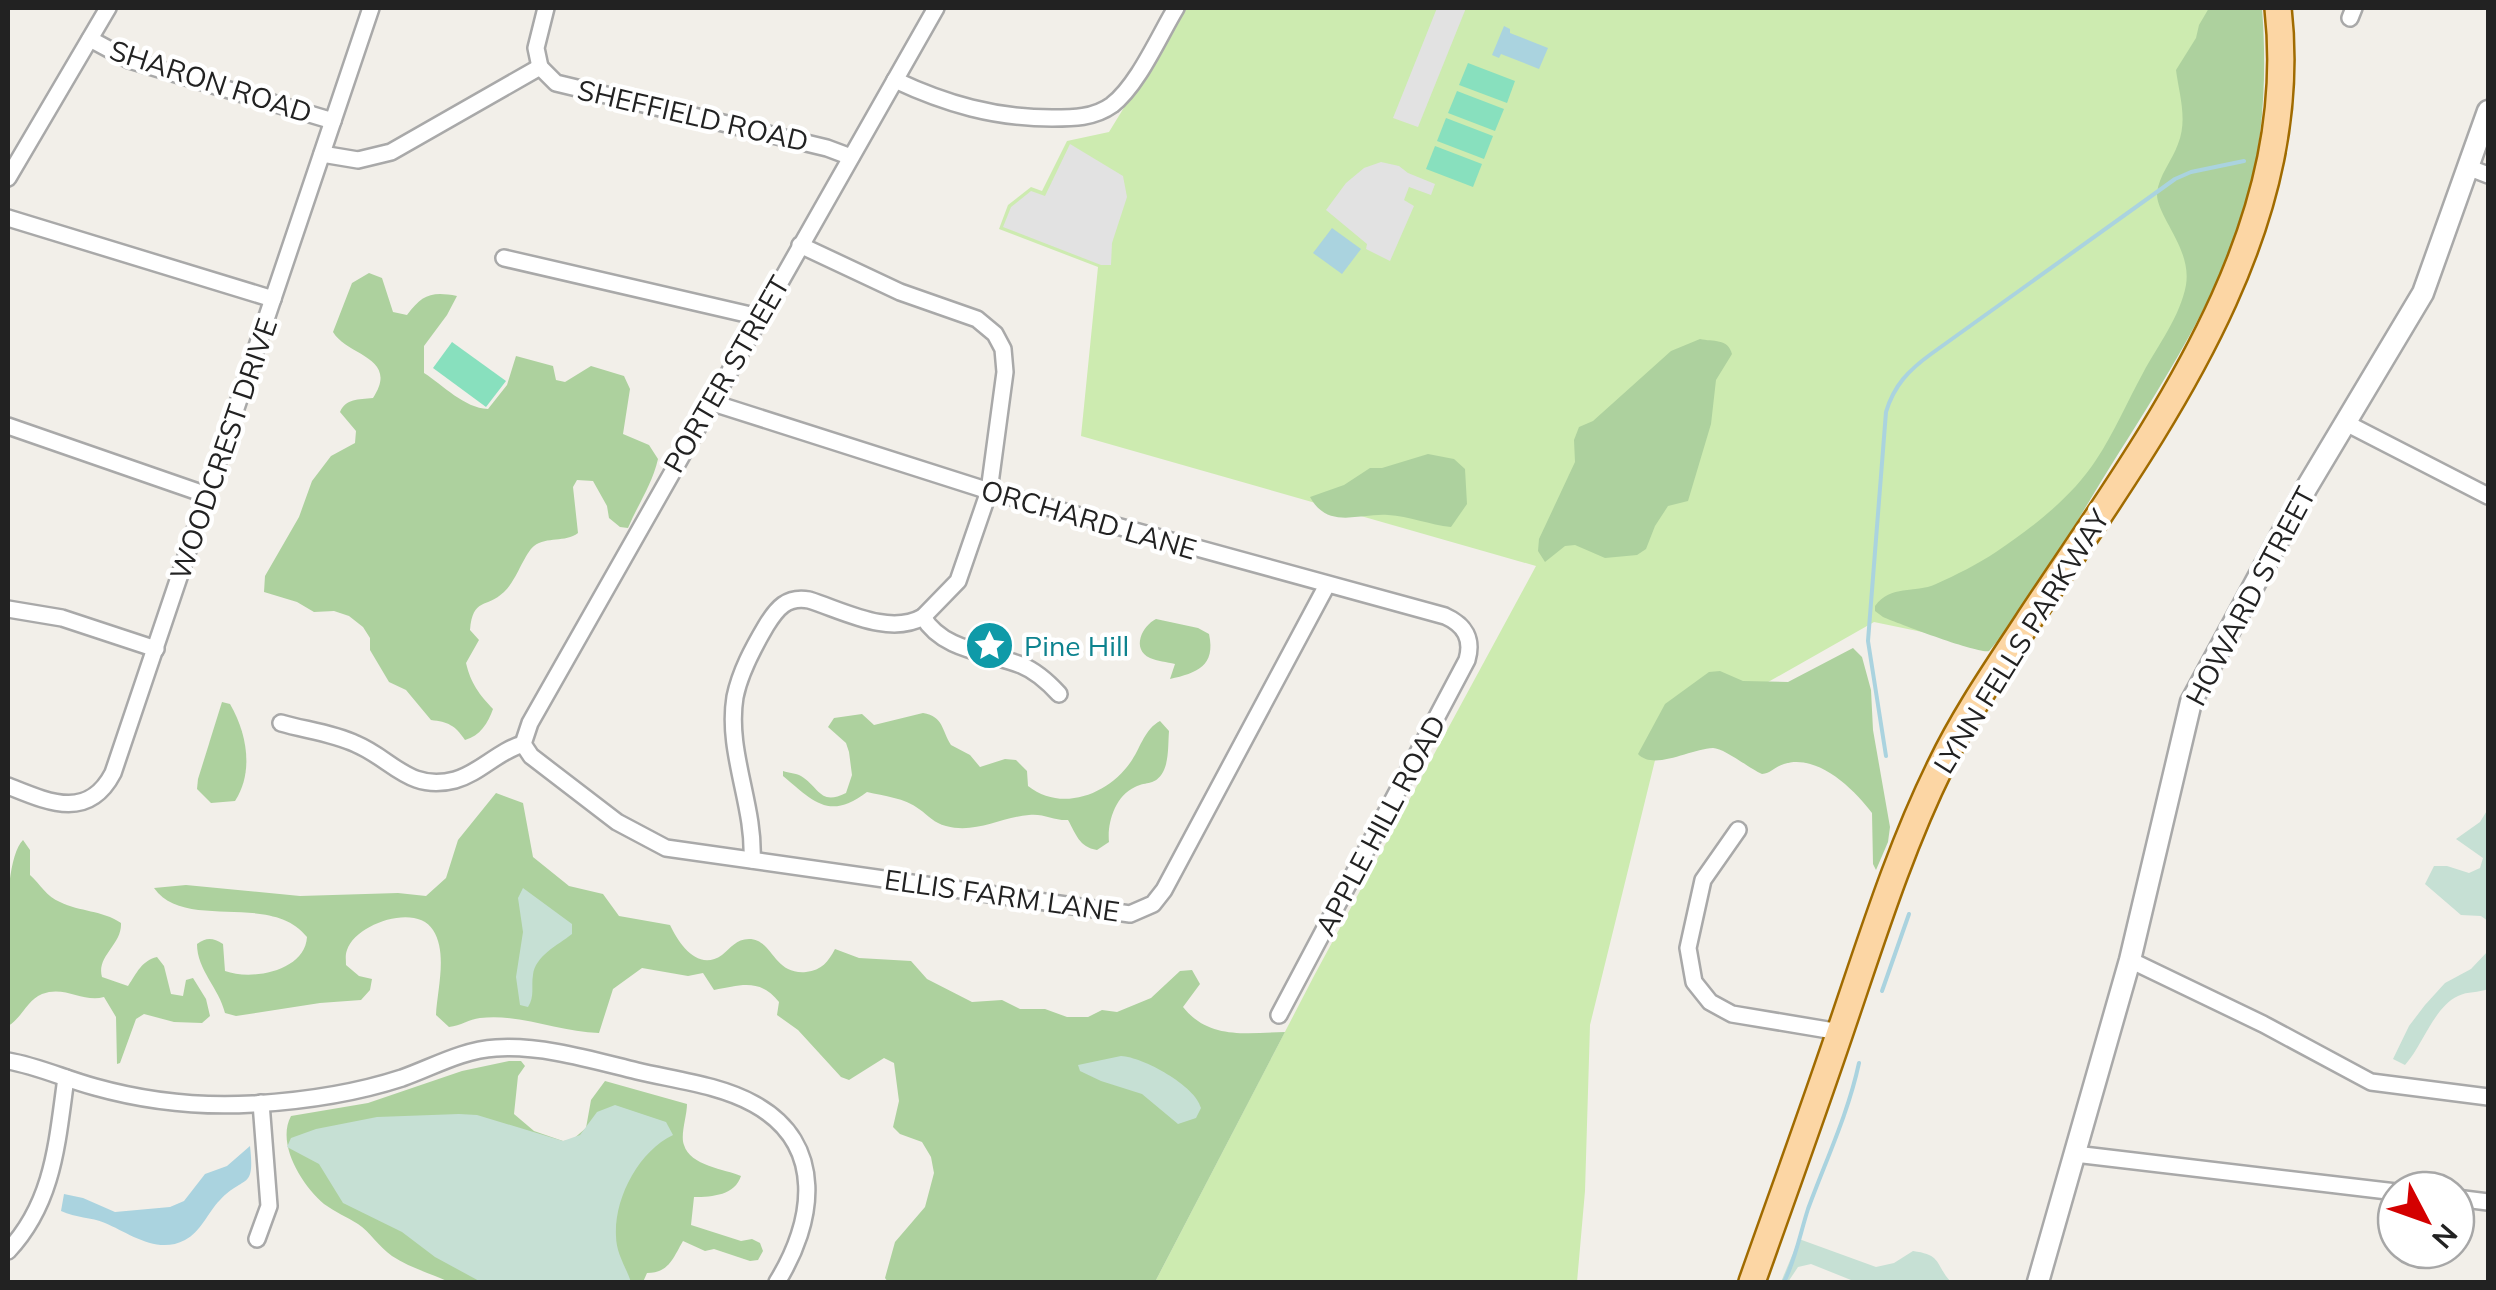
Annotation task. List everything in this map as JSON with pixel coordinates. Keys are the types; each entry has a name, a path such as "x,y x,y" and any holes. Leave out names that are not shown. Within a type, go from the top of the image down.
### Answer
{"main road":[{"name":"LYNN FELLS PARKWAY","path":"1752,1282 1902,855 1948,750 2141,448 2200,345 2245,253 2265,195 2278,124 2278,8"}],"street":[{"path":"8,178 108,8"},
{"name":"WOODCREST DRIVE","path":"8,786 76,804 100,794 113,774 371,8"},
{"path":"322,154 358,160 392,152 540,67 536,41 546,8"},
{"name":"PORTER STREET","path":"523,744 530,723 710,402 936,8"},
{"path":"895,80 994,115 1090,115 1108,107 1127,89 1176,8"},
{"name":"SHARON ROAD","path":"90,39 129,60 332,121"},
{"name":"SHEFFIELD ROAD","path":"540,67 556,83 830,148 851,157"},
{"name":"HOWARD STREET","path":"2038,1282 2130,960 2191,702 2218,647 2423,293 2479,171 2488,111"},
{"path":"8,218 273,299"},
{"path":"752,860 752,829 735,742 734,708 743,670 773,614 786,602 796,598 888,625 910,624 923,617 958,581 990,491 1006,366 995,334 977,319 911,296 800,245"},
{"path":"504,258 759,316"},
{"name":"ORCHARD LANE","path":"710,402 990,491 1445,616 1467,633"},
{"path":"2346,422 2488,496"},
{"path":"8,426 207,495"},
{"name":"ELLIS FARM LANE","path":"523,744 543,766 645,839 680,852 1118,914 1136,912 1148,908 1164,890 1327,585"},
{"path":"8,609 62,618 156,649"},
{"path":"923,617 934,632 946,639 1026,668 1059,694"},
{"name":"APPLE HILL ROAD","path":"1279,1015 1467,660 1467,633"},
{"path":"281,723 356,744 392,769 424,781 462,778 523,744"},
{"path":"1738,830 1703,880 1688,948 1694,982 1710,1002 1732,1014 1840,1032"},
{"path":"2130,960 2371,1082 2488,1097"},
{"path":"8,1062 118,1092 179,1102 261,1103 344,1094 405,1077 459,1055 506,1048 585,1058 726,1092 754,1104 779,1123 796,1145 806,1174 806,1216 777,1282"},
{"path":"8,1251 35,1216 48,1186 66,1078"},
{"path":"257,1239 269,1206 261,1103"},
{"path":"2075,1154 2376,1190"}],"green space":[{"path":"1185,8 2256,8 2184,325 1980,644 1874,622 1659,744 1590,1025 1585,1191 1577,1282 1155,1282 1315,974 1536,566 1081,436 1098,267 999,229 1008,205 1031,187 1042,191 1067,141 1109,132"},
{"path":"2209,8 2262,8 2264,82 2257,156 2246,204 2202,312 2049,568 1989,651 1883,617 1875,611 1881,599 1936,584 1974,565 2023,533 2063,499 2103,450 2168,330 2183,297 2186,271 2157,193 2181,135 2182,107 2176,70"},
{"path":"1468,63 1515,81 1507,103 1459,85"},
{"path":"1457,91 1504,109 1495,131 1448,113"},
{"path":"1446,118 1493,136 1484,159 1437,141"},
{"path":"1435,146 1482,164 1473,187 1426,169"},
{"path":"369,273 382,278 393,312 407,315 417,303 434,295 457,296 424,346 424,373 462,400 488,409 507,385 516,356 553,366 556,380 565,382 591,366 624,376 630,389 623,434 649,445 658,459 628,528 609,518 593,481 577,480 573,487 578,533 534,546 509,587 477,608 470,630 479,640 466,663 476,688 493,709 483,728 465,740 451,725 431,720 406,690 389,682 370,650 370,638 349,616 334,611 314,612 264,592 265,576 299,517 312,481 331,456 355,443 356,431 340,412 353,401 373,398 380,384 376,365 333,332 352,283"},
{"path":"1700,339 1724,343 1732,354 1716,380 1711,424 1688,501 1668,506 1646,549 1637,555 1605,558 1575,545 1565,546 1545,562 1538,551 1539,539 1575,462 1574,440 1579,427 1593,421 1671,351"},
{"path":"452,342 506,381 486,407 433,368"},
{"path":"1428,454 1454,459 1465,469 1467,504 1451,527 1388,515 1335,517 1317,507 1310,497 1344,485 1370,468"},
{"path":"1156,619 1209,634 1207,661 1188,674 1170,679 1175,664 1153,659 1141,649 1146,627"},
{"path":"1853,648 1862,657 1871,690 1873,730 1890,827 1876,870 1872,813 1845,784 1822,768 1797,762 1762,774 1713,748 1663,760 1645,759 1638,754 1665,704 1709,672 1720,671 1743,681 1788,682"},
{"path":"222,702 230,704 241,727 246,752 245,778 235,801 211,803 197,789 198,779"},
{"path":"923,713 938,721 951,745 970,755 980,767 1005,759 1016,760 1027,771 1028,786 1056,798 1085,796 1111,782 1123,772 1151,728 1160,721 1169,731 1166,763 1157,779 1128,791 1117,803 1109,827 1109,842 1097,850 1082,843 1068,820 1029,815 957,828 938,823 907,802 867,792 842,805 822,804 783,776 783,771 799,775 831,798 846,793 852,775 849,752 846,743 828,727 834,718 862,714 874,725"},
{"path":"496,793 523,803 533,857 569,886 603,894 619,916 670,925 684,947 697,958 713,959 737,942 749,939 763,945 780,963 795,971 820,967 835,949 859,958 911,961 927,979 972,1002 1002,1000 1020,1009 1045,1009 1067,1017 1088,1017 1102,1010 1117,1012 1151,998 1180,971 1192,970 1200,984 1183,1007 1193,1018 1230,1032 1285,1032 1155,1282 888,1282 885,1278 895,1242 925,1207 934,1173 922,1142 900,1134 893,1127 899,1101 894,1063 884,1058 849,1080 841,1077 798,1030 777,1015 779,1002 765,989 749,985 714,990 703,973 688,976 642,968 613,989 599,1033 495,1017 449,1027 436,1015 441,961 437,939 425,922 401,917 362,932 347,950 346,965 359,976 372,979 370,990 361,1000 236,1016 225,1013 201,962 197,944 210,939 223,944 225,971 249,975 287,965 304,949 307,937 291,923 272,916 186,908 168,901 154,888 186,885 300,896 426,896 446,878 458,840"},
{"path":"2488,809 2488,921 2481,916 2461,915 2425,884 2434,866 2469,873 2480,868 2483,858 2456,839 2480,822"},
{"path":"23,840 30,850 30,875 51,897 121,923 118,938 103,963 102,977 128,986 143,965 157,957 164,966 171,994 183,996 186,980 193,978 206,999 210,1016 202,1023 174,1022 144,1014 136,1019 117,1064 116,1017 104,997 42,994 8,1026 8,899 16,853"},
{"path":"523,888 572,924 572,934 538,962 528,1007 520,1005 516,977 523,932 518,898"},
{"path":"2488,951 2488,989 2462,994 2450,1001 2435,1017 2405,1065 2393,1059 2409,1026 2425,1005 2445,983 2471,969"},
{"path":"1121,1056 1155,1067 1179,1082 1197,1099 1201,1108 1196,1118 1178,1124 1142,1094 1101,1081 1080,1071 1078,1065"},
{"path":"521,1061 525,1066 518,1076 514,1114 534,1131 563,1141 572,1140 586,1128 591,1100 605,1081 687,1104 683,1136 688,1152 700,1162 741,1176 729,1191 694,1197 691,1225 760,1243 763,1251 758,1260 714,1249 705,1251 683,1241 670,1263 647,1273 643,1282 449,1282 392,1256 362,1227 324,1204 307,1186 294,1163 287,1139 291,1116 368,1103 462,1071"},
{"path":"615,1105 666,1122 673,1135 639,1164 619,1206 616,1242 631,1282 481,1282 435,1257 402,1232 343,1203 319,1164 287,1147 291,1138 316,1129 377,1117 459,1114 477,1115 563,1141 580,1135 597,1112"},
{"path":"1799,1239 1876,1267 1894,1263 1913,1251 1923,1253 1934,1258 1951,1282 1856,1282 1811,1264 1798,1267 1788,1282 1781,1282"}],"shaded area":[{"path":"1437,8 1466,8 1418,127 1393,118"},
{"path":"1070,144 1123,176 1127,197 1112,243 1111,265 1101,265 1003,227 1011,207 1031,191 1045,196"},
{"path":"1381,162 1399,166 1435,184 1431,195 1409,187 1404,200 1414,206 1390,261 1366,249 1367,244 1326,210 1346,183 1364,168"}],"water":[{"path":"1504,26 1510,33 1548,48 1539,69 1501,54 1499,58 1492,55"},
{"path":"1332,228 1361,249 1342,274 1313,253"},
{"path":"250,1146 251,1170 246,1180 220,1200 191,1236 175,1244 154,1244 100,1221 61,1211 64,1194 115,1212 170,1207 184,1201 205,1174 227,1166"}],"waterway":[{"path":"1886,756 1868,641 1886,412 1898,386 1931,354 2175,179 2244,161"},
{"path":"1882,991 1909,914"},
{"path":"1784,1282 1843,1119 1859,1063"}],"place":[{"name":"Pine Hill","path":"989,645"}]}
